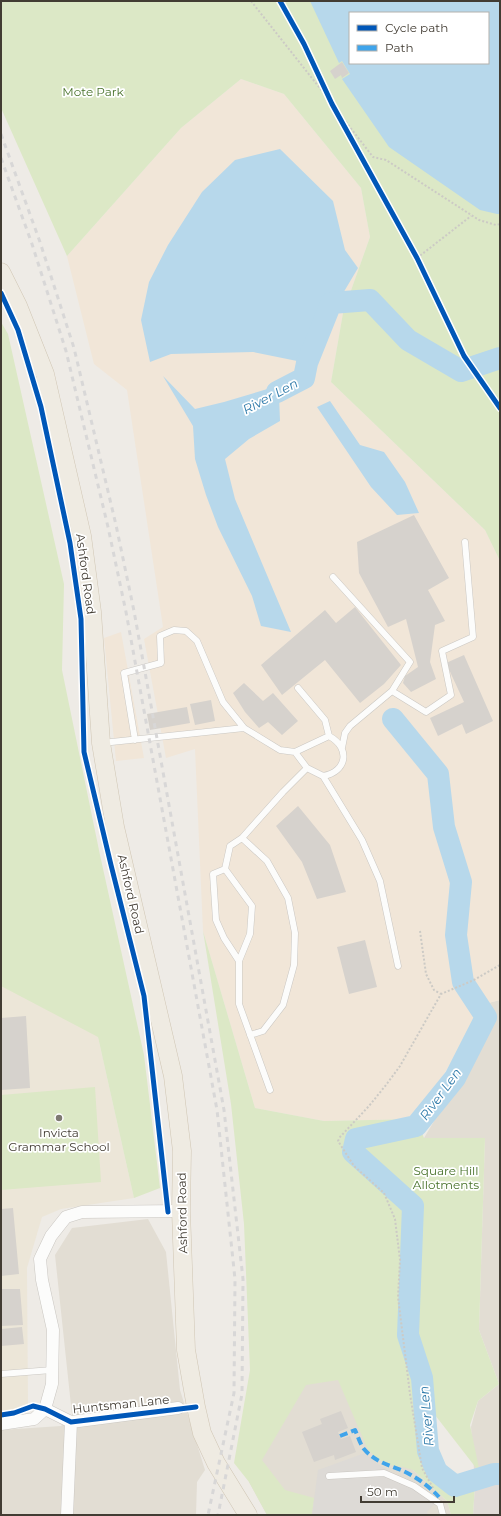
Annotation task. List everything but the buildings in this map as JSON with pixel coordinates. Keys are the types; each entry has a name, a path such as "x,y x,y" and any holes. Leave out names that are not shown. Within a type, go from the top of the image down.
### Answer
{"main road":[{"name":"Ashford Road","path":"1,272 18,306 45,374 82,536 92,612 101,744 115,827 172,1076 182,1151 181,1211 186,1350 202,1433 216,1463 248,1515"}],"street":[{"path":"1,1424 34,1419 45,1409 52,1384 52,1330 42,1280 40,1259 51,1236 66,1217 82,1212 181,1211"},
{"name":"Huntsman Lane","path":"45,1409 71,1422 178,1408"},
{"path":"67,1515 71,1422"}],"lane":[{"path":"464,356 500,408"},
{"path":"392,692 426,712 451,695 442,651 472,637 465,542"},
{"path":"333,577 410,662 392,692 350,726 345,732 342,748"},
{"path":"135,740 124,674 161,663 160,636 174,630 186,631 197,641 223,702 244,728 280,750 295,752 329,736 336,739 342,748 344,755 342,762 339,769 334,773 323,776"},
{"path":"298,688 325,720 329,736"},
{"path":"101,744 244,728"},
{"path":"295,752 307,768 323,776 362,840 380,881 398,966"},
{"path":"270,1090 239,1004 240,961 250,934 252,906 225,870 230,846 242,838 283,792 307,768"},
{"path":"242,838 267,861 288,898 295,934 294,965 283,1005 263,1031 250,1035"},
{"path":"225,870 213,874 216,920 224,938 240,961"},
{"path":"1,1374 52,1370"},
{"path":"329,1476 384,1473 414,1486 440,1504 443,1515"}],"path":[{"path":"251,1 373,158 386,160 471,216 496,225 500,224"},
{"path":"280,1 304,44 332,104 417,258 464,356"},
{"path":"417,258 471,216"},
{"path":"420,931 426,974 434,990 441,994"},
{"path":"440,1504 438,1497 422,1468 415,1431 398,1297 400,1260 395,1219 384,1193 354,1166 338,1141 369,1106 400,1066 441,994 474,980 500,965"}],"shaded area":[{"path":"241,79 284,94 361,188 370,237 343,313 331,382 485,530 500,561 500,1000 488,1003 416,1119 324,1121 255,1108 203,931 195,749 166,758 144,639 163,627 127,390 94,364 67,256 181,128"},
{"path":"121,632 144,758 116,761 104,638"},
{"name":"Invicta Grammar School","path":"1,982 95,1002 98,1037 134,1198 61,1209 42,1217 27,1268 28,1404 11,1411 1,1412"},
{"path":"500,1000 500,1481 475,1484 471,1427 478,1401 499,1384 479,1330 485,1138 424,1138 491,1025 488,1003"},
{"path":"148,1219 166,1252 180,1390 205,1470 197,1482 196,1515 1,1515 1,1430 61,1426 72,1415 55,1255 72,1228"},
{"path":"396,1370 413,1470 447,1501 451,1515 267,1515 249,1482 290,1385"},
{"path":"365,1453 376,1463 437,1501 427,1512 428,1515 312,1515 318,1470"},
{"path":"500,1481 500,1515 473,1515 475,1484"}],"green space":[{"name":"Mote Park","path":"1,1 500,1 500,561 485,530 331,382 343,313 370,237 361,188 284,94 241,79 181,128 67,256 1,108"},
{"path":"1,322 8,334 64,584 62,670 100,855 144,1055 160,1188 134,1198 98,1037 1,986"},
{"name":"Square Hill Allotments","path":"203,931 255,1108 324,1121 416,1119 424,1138 485,1138 479,1330 499,1384 478,1401 470,1425 480,1473 435,1415 427,1390 421,1363 418,1412 433,1472 450,1490 475,1484 473,1515 451,1515 447,1501 413,1470 389,1465 378,1459 368,1450 338,1380 306,1385 262,1460 285,1490 314,1498 312,1515 267,1515 249,1482 234,1463 250,1370 244,1224 231,1104"},
{"path":"95,1087 101,1182 1,1190 1,1095"}],"water":[{"path":"310,1 500,1 500,214 480,210 389,147 342,79 350,74 342,61 339,63"},
{"path":"280,149 333,201 345,250 358,268 342,295 331,303 315,344 317,356 307,363 253,352 171,354 150,362 141,320 149,282 168,245 202,192 235,160"},
{"path":"163,376 195,409 224,402 304,378 309,385 279,395 280,421 249,439 225,459 235,499 291,632 261,626 252,596 218,527 206,495 195,459 193,426"},
{"path":"330,401 360,445 384,452 405,482 419,513 397,515 371,487 317,407"}],"waterway":[{"name":"River Len","path":"277,392 304,378 307,363 331,303 370,300 408,340 461,371 500,358"},
{"name":"River Len","path":"393,719 438,774 444,827 461,882 456,935 463,982 486,1017 455,1078 416,1126 356,1139 353,1152 413,1206 408,1335 422,1378 428,1451 437,1472 455,1486 494,1474 500,1474"}],"railway":[{"path":"1,134 40,242 74,348 116,525 134,611 224,1110 243,1279 242,1394 218,1515"},
{"path":"1,158 32,244 66,351 108,527 126,612 217,1110 235,1279 234,1393 208,1515"}],"marked path":[{"path":"340,1436 355,1430 363,1447 372,1457 417,1478 439,1497"}],"cycle path":[{"path":"280,1 304,44 332,104 417,258 464,356 500,408"},
{"path":"1,293 18,330 41,407 70,543 81,619 84,752 144,996 168,1212"},
{"path":"1,1415 14,1413 33,1406 45,1409 71,1422 196,1407"}],"place":[{"name":"Invicta Grammar School","path":"59,1118"}]}
